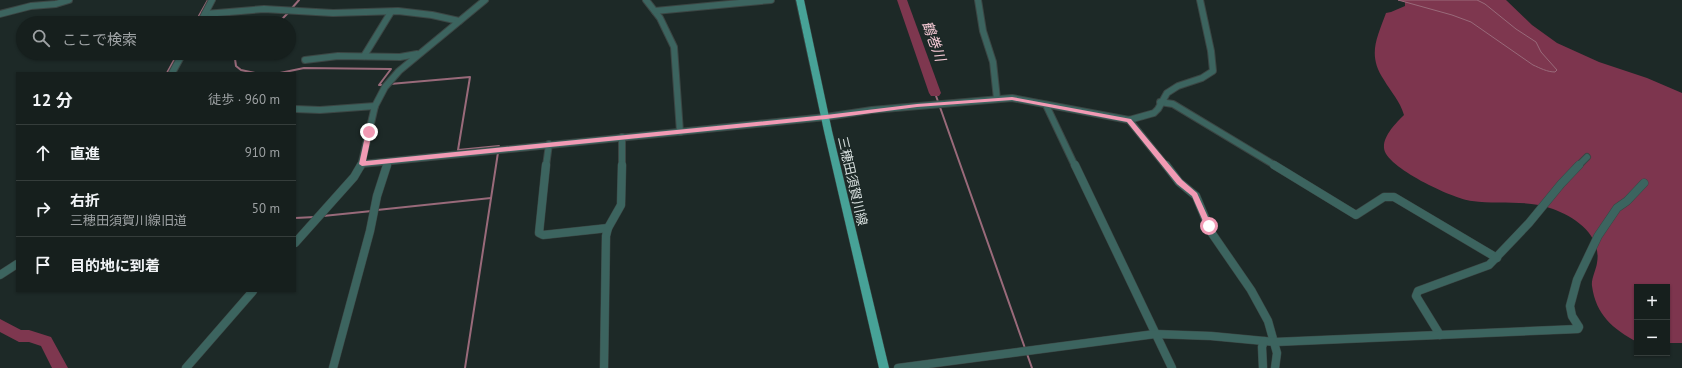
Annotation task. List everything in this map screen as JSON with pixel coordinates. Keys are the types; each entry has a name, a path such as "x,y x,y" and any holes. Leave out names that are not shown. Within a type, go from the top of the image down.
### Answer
{"main road":[{"name":"三穂田須賀川線","path":"800,0 884,368"}],"street":[{"path":"0,14 31,6 56,4 70,0"},
{"path":"205,14 212,0"},
{"path":"296,242 354,177 362,164 375,106 385,88 399,71 419,53 485,0"},
{"path":"646,0 654,11 674,47 680,132"},
{"path":"654,11 771,0"},
{"path":"978,0 983,31 994,62 997,99"},
{"path":"362,164 826,117 964,101 1012,98 1129,120 1154,113 1157,111 1163,96 1172,90 1197,80 1213,71 1211,52 1200,0"},
{"path":"205,14 264,9 334,13 391,12 432,15 459,21"},
{"path":"364,56 391,12"},
{"path":"305,60 316,58 364,56 404,57 419,53"},
{"path":"173,72 179,60"},
{"path":"1160,102 1173,104 1356,215 1384,197 1394,197 1497,258"},
{"path":"1046,105 1172,368"},
{"path":"296,108 320,110 375,106"},
{"path":"1129,120 1176,178 1196,196 1211,232 1255,296 1268,321 1275,342 1277,353 1275,368"},
{"path":"604,368 605,253 608,228 621,205 622,137"},
{"path":"549,144 539,233 543,235 608,228"},
{"path":"1440,334 1418,299 1418,291 1486,267 1497,258 1561,184 1587,157"},
{"path":"333,368 370,231 377,196 388,162"},
{"path":"898,368 1155,334 1212,336 1275,342 1579,328 1572,316 1570,306 1576,280 1598,236 1617,208 1627,201 1644,183"},
{"path":"0,275 16,265"},
{"path":"186,368 252,292"},
{"path":"1263,368 1264,341"}],"shaded area":[{"path":"1398,0 1477,0 1485,4 1516,29 1536,42 1541,52 1557,70 1555,72 1544,70 1533,65 1471,22 1452,15"},
{"path":"1405,0 1506,0 1532,25 1557,43 1599,62 1647,78 1682,93 1682,343 1670,343 1670,284 1634,284 1634,340 1620,332 1607,320 1597,305 1592,286 1592,280 1597,263 1595,244 1585,228 1578,222 1561,212 1543,206 1523,203 1472,201 1450,195 1407,173 1387,156 1384,143 1388,134 1404,115 1398,101 1379,71 1376,62 1375,46 1386,13 1405,6"}],"waterway":[{"path":"199,16 208,0"},
{"path":"292,8 299,0"},
{"name":"鶴巻川","path":"902,0 935,93"},
{"path":"285,16 289,12"},
{"path":"168,72 174,60"},
{"path":"235,60 236,66 241,70 250,72"},
{"path":"285,72 304,68 391,69 379,85 384,85"},
{"path":"390,84 470,77 458,150 499,146 465,368"},
{"path":"935,93 1032,368"},
{"path":"377,210 491,198"},
{"path":"323,216 372,211"},
{"path":"296,218 315,217"},
{"path":"0,325 19,336 29,336 46,341 60,368"}],"route":[{"path":"369,132 362,164 826,117 872,110 1012,98 1122,120 1129,120 1179,182 1196,196 1209,226"}]}
